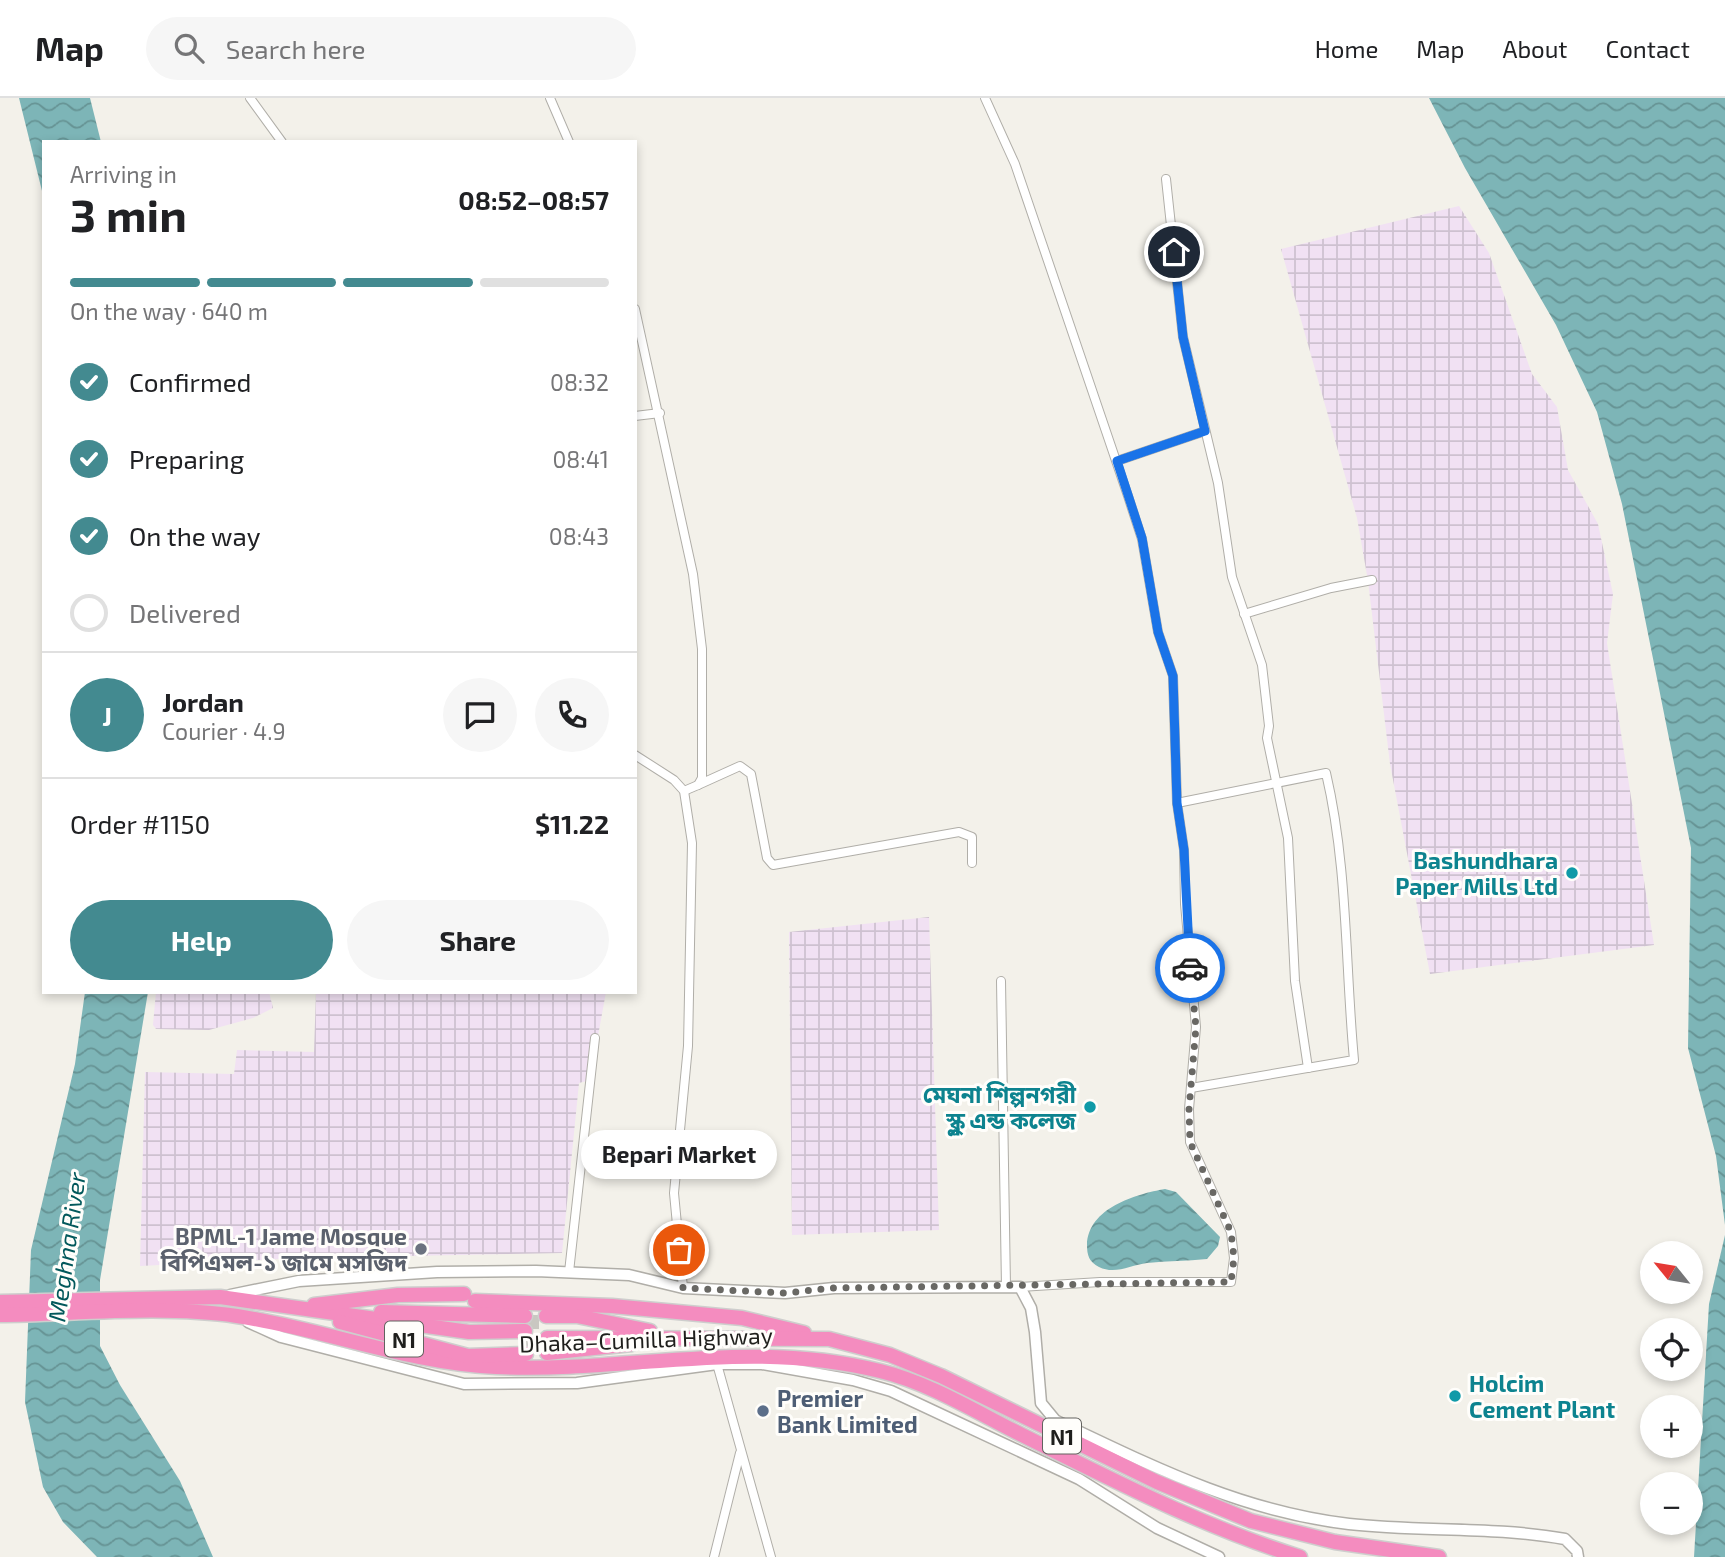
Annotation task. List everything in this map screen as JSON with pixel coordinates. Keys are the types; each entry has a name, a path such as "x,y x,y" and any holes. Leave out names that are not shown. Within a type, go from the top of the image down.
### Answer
{"highway":[{"name":"Dhaka–Cumilla Highway","path":"0,1315 203,1305 220,1297 469,1340 525,1330 612,1306 742,1318 890,1355 941,1376 1157,1482 1251,1521 1335,1542 1439,1557"},
{"name":"Dhaka–Cumilla Highway","path":"285,1307 353,1301 469,1301 525,1330"},
{"name":"Dhaka–Cumilla Highway","path":"0,1302 203,1305 236,1316 454,1363 494,1367 592,1367 696,1356 766,1355 830,1361 883,1371 934,1390 1149,1499 1207,1524 1300,1557"},
{"name":"Dhaka–Cumilla Highway","path":"285,1307 525,1330"},
{"name":"Dhaka–Cumilla Highway","path":"682,1337 578,1316 547,1335 682,1337 829,1339"}],"street":[{"path":"250,98 281,140"},
{"path":"551,98 568,140"},
{"path":"220,1297 310,1280 437,1272 629,1275 683,1288 785,1293 834,1288 1231,1282 1234,1258 1231,1232 1190,1142 1196,1027 1185,904 1184,850 1177,803 1173,676 1158,632 1142,538 1117,461 1015,164 985,98"},
{"path":"1167,179 1183,337 1223,509 1232,577 1262,665 1268,738 1288,838 1295,981 1308,1068"},
{"path":"639,338 660,413 693,574 702,649 703,761 702,778 698,785"},
{"path":"637,415 660,413"},
{"path":"1117,461 1205,431"},
{"path":"1244,614 1331,587 1372,580"},
{"path":"637,756 674,780 684,791 692,843 688,1046 674,1193 683,1288"},
{"path":"684,791 735,767 747,769 751,774 767,858 773,865 959,832 972,837 972,863"},
{"path":"1177,803 1326,773 1338,832 1346,908 1345,951 1354,1060 1191,1087"},
{"path":"1001,981 1006,1287"},
{"path":"569,1272 595,1038"},
{"path":"1020,1287 1031,1308 1041,1403 1055,1420 1169,1475 1248,1504 1302,1517 1390,1528 1565,1539 1578,1557"},
{"path":"236,1316 281,1338 464,1384 577,1383 717,1364 762,1364 792,1368 891,1391 1079,1479 1157,1528 1219,1557"},
{"path":"717,1364 771,1557"},
{"path":"714,1557 740,1450"}],"shaded area":[{"path":"1459,206 1489,253 1532,374 1557,407 1568,470 1598,524 1613,594 1607,643 1654,945 1430,974 1390,764 1368,581 1357,518 1281,249"},
{"path":"929,917 939,1230 792,1235 789,932"},
{"path":"156,994 270,994 273,1008 253,1018 209,1030 156,1029 153,1025"},
{"path":"316,994 606,994 590,1080 579,1083 562,1253 300,1258 140,1266 145,1072 234,1074 237,1050 314,1052"}],"water":[{"path":"19,98 90,98 100,140 42,140 42,191"},
{"path":"1429,98 1725,98 1725,1225 1716,1156 1688,1048 1691,848 1622,504 1597,412 1556,325 1465,168"},
{"name":"Meghna River","path":"85,994 148,994 100,1280 100,1346 120,1385 180,1481 213,1557 97,1557 63,1522 43,1487 25,1402 31,1250 75,1064"},
{"path":"1165,1189 1176,1192 1220,1237 1218,1246 1207,1259 1147,1263 1111,1270 1093,1263 1088,1255 1089,1232 1104,1212 1128,1199"},
{"path":"1725,1235 1725,1557 1694,1557 1695,1535 1703,1535 1703,1472 1699,1472 1700,1458 1703,1458 1709,1304"}],"tunnel":[{"path":"525,1322 546,1322"},
{"path":"525,1346 547,1346"}],"way so far":[{"path":"679,1250 683,1288 785,1293 834,1288 1231,1282 1234,1258 1231,1232 1190,1142 1189,1109 1196,1027 1190,968"}],"place":[{"name":"Bashundhara Paper Mills Ltd","path":"1572,873"},
{"name":"মেঘনা শিল্পনগরী স্কুল এন্ড কলেজ","path":"1090,1107"},
{"name":"BPML-1 Jame Mosque বিপিএমল-১ জামে মসজিদ","path":"421,1249"},
{"name":"Bepari Market","path":"679,1250"},
{"name":"Holcim Cement Plant","path":"1455,1396"},
{"name":"Premier Bank Limited","path":"763,1411"}],"route":[{"path":"1174,252 1183,337 1205,431 1117,461 1142,538 1158,632 1173,676 1177,803 1184,850 1190,968"}]}
